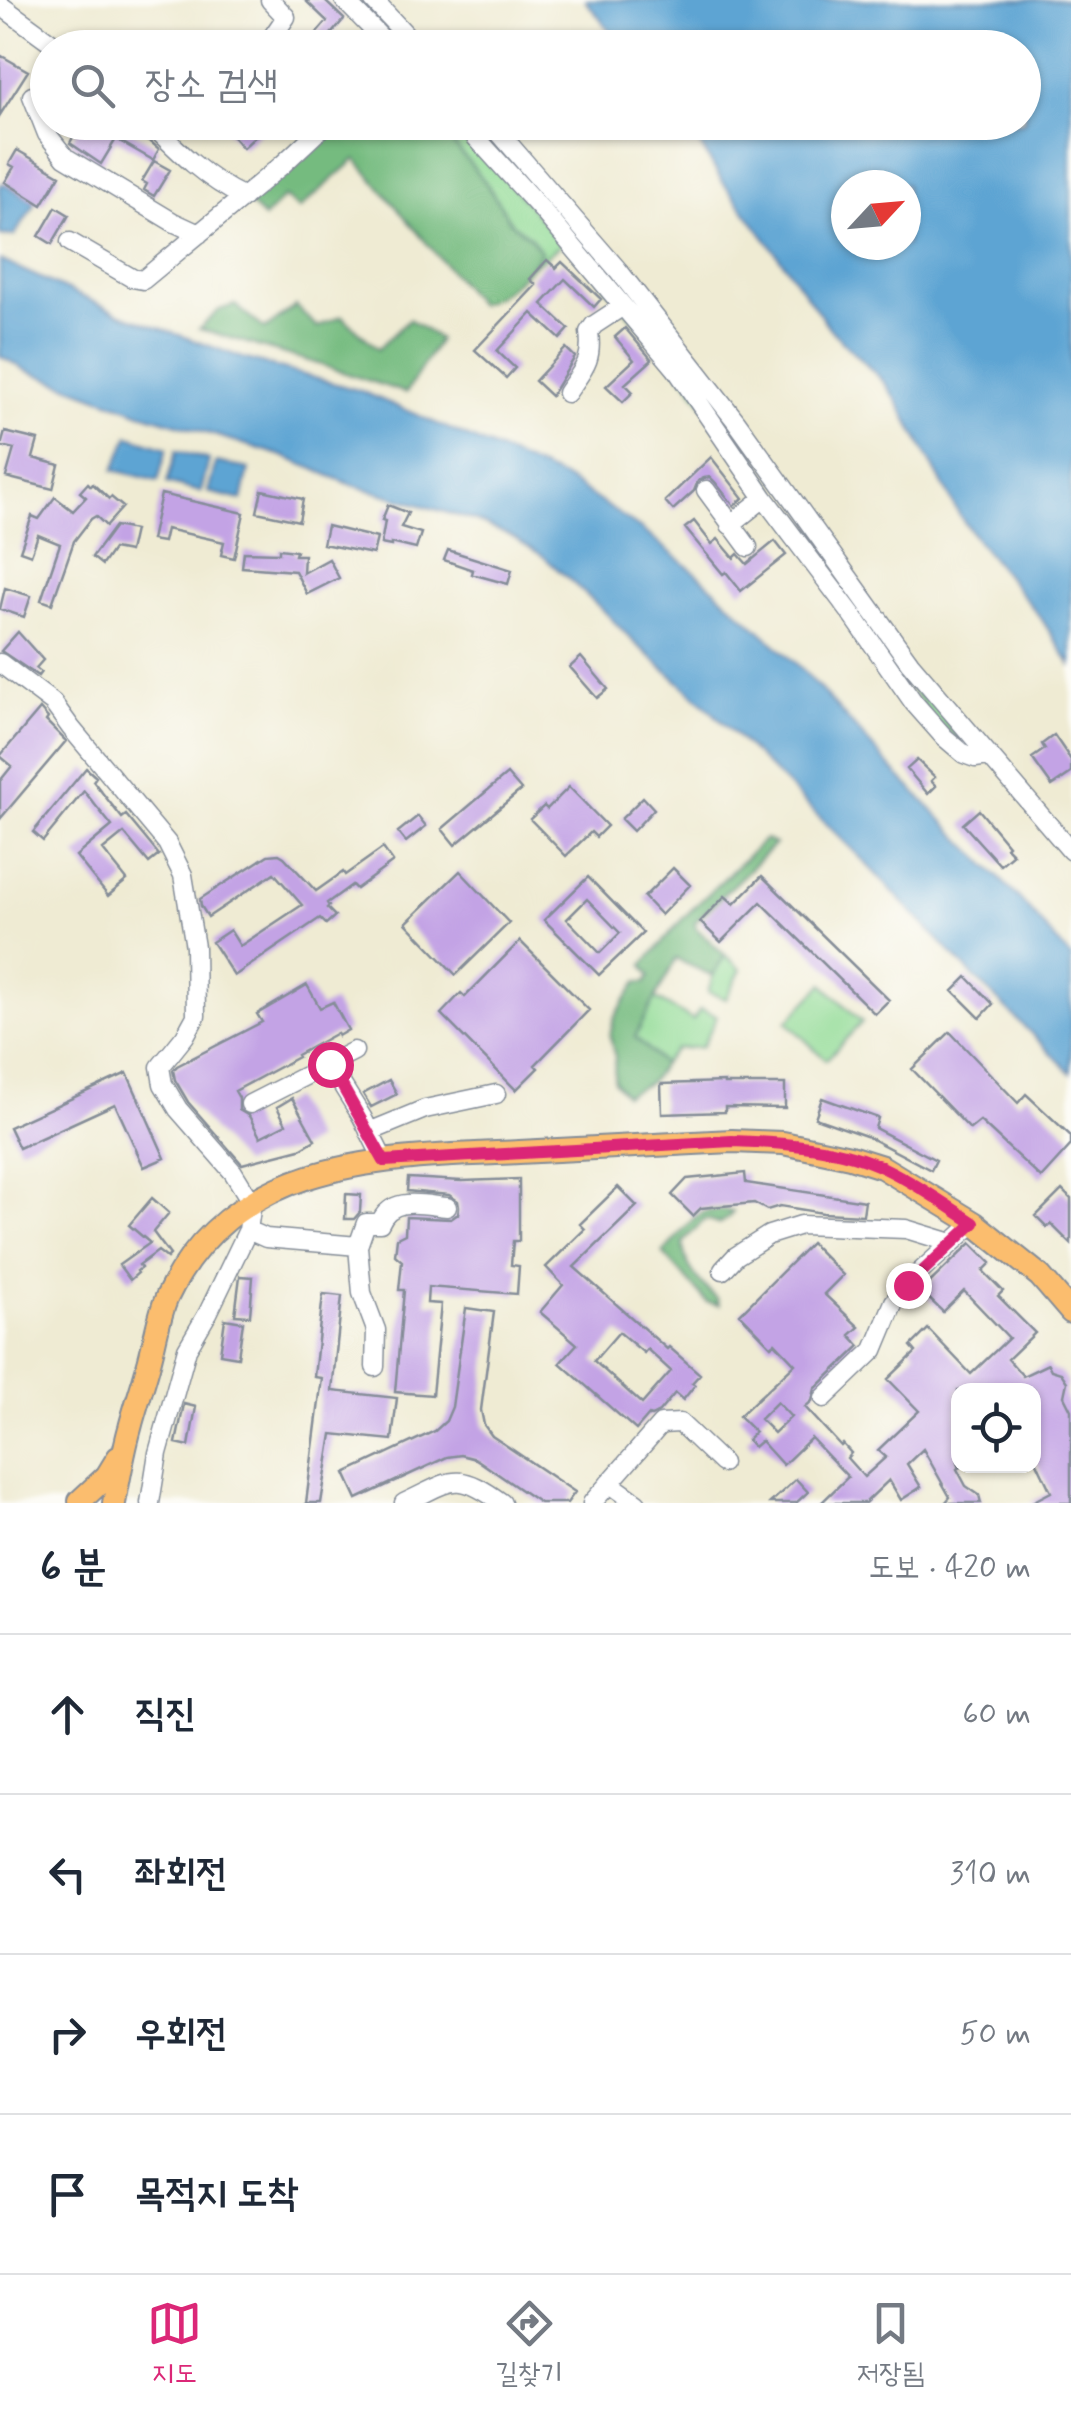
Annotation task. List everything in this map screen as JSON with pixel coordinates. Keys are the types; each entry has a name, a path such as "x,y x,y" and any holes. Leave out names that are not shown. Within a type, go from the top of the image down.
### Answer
{"main road":[{"path":"114,1503 129,1431 166,1299 184,1267 208,1236 252,1203 304,1178 339,1167 384,1161 732,1141 782,1143 882,1167 974,1223 1040,1276 1071,1312"},
{"path":"80,1501 107,1476 129,1431"}],"street":[{"path":"270,0 286,17 278,30"},
{"path":"344,0 369,30"},
{"path":"373,0 401,30"},
{"path":"0,5 34,30"},
{"path":"51,140 65,157 199,234"},
{"path":"168,140 201,172 244,197"},
{"path":"70,242 142,280 308,140"},
{"path":"478,140 676,369 764,498 914,703 964,754 975,758 990,756"},
{"path":"506,140 618,270 736,421 910,663 1071,851"},
{"path":"566,393 592,351 589,332 623,306"},
{"path":"706,490 748,547"},
{"path":"730,524 764,498"},
{"path":"0,663 53,703 166,843 183,875 195,947 196,1016 160,1068 163,1084 178,1109 233,1172 252,1203 248,1230 187,1349 158,1453 150,1503"},
{"path":"250,1104 354,1051"},
{"path":"330,1064 384,1161"},
{"path":"366,1124 496,1094"},
{"path":"375,1367 376,1330 362,1293 358,1246 366,1223 380,1223 388,1209 405,1204 448,1207"},
{"path":"824,1398 874,1350 894,1302 974,1223"},
{"path":"723,1270 736,1256 769,1235 801,1225 906,1229 952,1243"},
{"path":"248,1230 266,1238 358,1246"},
{"path":"592,1503 661,1424 680,1423 722,1463"},
{"path":"404,1503 455,1480 478,1486 502,1503"},
{"path":"609,1483 637,1503"}],"green space":[{"path":"319,140 450,140 486,183 512,224 531,238 541,252 522,276 478,304 356,159 299,209 284,197 264,218 248,203"},
{"path":"450,140 473,140 562,244 532,267 541,252 531,238 512,224 486,183"},
{"path":"480,140 494,140 667,345 882,640 971,750 933,719 686,380"},
{"path":"235,305 265,329 296,306 317,327 342,316 378,349 409,319 439,339 406,393 199,329 219,310"},
{"path":"765,839 775,844 695,922 696,928 725,955 713,976 676,959 635,1037 663,1064 650,1082 625,1095 614,1081 615,1057 610,1036 614,1018 637,982 646,982 650,976 643,965 684,917"},
{"path":"725,955 741,969 726,999 708,992"},
{"path":"823,984 862,1022 826,1060 787,1022"},
{"path":"654,998 693,1020 700,1009 717,1016 702,1047 675,1049 663,1064 635,1037"},
{"path":"704,1212 733,1212 717,1224 704,1220 683,1242 689,1266 719,1305 707,1302 663,1253 694,1218"}],"water":[{"path":"585,0 1071,0 1071,665 1041,618 960,516 884,382 830,329 722,181 697,140 1041,140 1041,30 609,30"},
{"path":"3,183 33,201 34,206 14,236 0,235"},
{"path":"0,260 121,314 243,358 361,391 568,480 641,529 700,576 801,668 1071,958 1071,1073 703,703 543,556 476,521 352,485 280,455 141,413 28,371 0,356"},
{"path":"129,436 167,448 158,481 114,470"},
{"path":"176,451 209,460 201,492 167,483"},
{"path":"216,462 249,469 242,500 208,492"}],"building":[{"path":"305,0 324,0 344,19 335,30 319,30 327,21"},
{"path":"0,55 28,71 0,115"},
{"path":"72,140 115,140 101,164 70,143"},
{"path":"118,140 152,143 159,149 153,160"},
{"path":"236,140 252,140 243,148"},
{"path":"17,150 60,175 42,205 5,182 14,167 9,164"},
{"path":"154,161 170,170 154,196 144,190 147,184 142,181"},
{"path":"56,207 69,215 52,244 39,236"},
{"path":"547,260 556,268 562,262 601,299 594,307 565,279 542,304 569,329 560,339 532,313 497,351 515,368 506,378 475,350 536,285 530,279"},
{"path":"625,328 652,360 625,384 633,392 623,402 606,386 634,360 615,337"},
{"path":"566,348 575,357 551,396 535,381"},
{"path":"5,432 38,440 33,458 59,465 53,489 6,477 14,449 1,446"},
{"path":"711,457 743,498 734,506 710,477 704,478 673,510 665,501"},
{"path":"88,483 123,507 106,526 96,516 91,519 74,541 52,604 41,600 60,544 38,535 31,555 20,551 32,516 39,519 55,497 73,511 86,497 80,492"},
{"path":"262,490 303,499 299,521 257,512"},
{"path":"161,494 244,513 234,558 221,555 224,542 166,529 163,542 151,540"},
{"path":"388,505 408,513 401,527 421,533 416,549 381,544 385,521 382,520"},
{"path":"694,521 712,544 718,539 734,558 738,554 747,564 775,541 786,555 741,591 685,528"},
{"path":"115,526 134,530 129,552 113,549 102,565 92,557"},
{"path":"327,526 377,538 373,554 323,544"},
{"path":"279,549 304,555 303,573 329,559 339,578 307,594 295,571 242,567 244,552 279,553"},
{"path":"448,550 512,570 508,584 472,574 473,570 444,560"},
{"path":"5,588 31,596 24,617 0,609"},
{"path":"18,632 43,660 36,668 41,672 38,676 1,651"},
{"path":"581,657 608,689 597,698 570,667"},
{"path":"40,709 66,741 0,819 0,781 12,766 0,756"},
{"path":"1054,735 1071,760 1071,773 1052,786 1032,758 1045,749 1042,744"},
{"path":"917,760 935,777 931,781 936,786 928,794 907,769"},
{"path":"86,768 122,818 126,815 159,855 149,863 124,833 103,850 127,880 108,896 76,856 112,826 84,791 43,841 33,832"},
{"path":"507,774 521,790 455,845 442,829"},
{"path":"569,787 607,826 596,837 591,832 566,856 530,819 544,806 547,809"},
{"path":"643,797 654,809 633,831 621,819"},
{"path":"979,810 1013,854 1000,865 963,824"},
{"path":"418,816 426,826 406,842 398,832"},
{"path":"383,848 393,862 356,889 352,885 327,903 335,916 326,924 320,918 234,976 212,942 230,930 240,946 302,905 274,873 208,917 200,899 268,855 284,857 316,891"},
{"path":"673,868 690,885 661,915 644,897"},
{"path":"460,871 509,923 456,975 406,923"},
{"path":"762,876 889,1000 875,1014 761,902 721,942 700,922 725,896 734,904"},
{"path":"588,877 643,933 599,975 544,920","holes":["587,899 620,933 600,953 567,919"]},
{"path":"520,941 589,1010 516,1090 441,1014 461,993 465,997"},
{"path":"967,977 993,1004 980,1018 953,991"},
{"path":"307,985 320,1008 333,1002 348,1030 235,1091 239,1110 249,1116 260,1137 286,1124 277,1107 292,1098 315,1140 300,1149 242,1164 188,1102 173,1070 262,1022 257,1014"},
{"path":"950,1032 1018,1103 1026,1094 1071,1136 1071,1145 1041,1178 980,1121 970,1129 912,1069"},
{"path":"127,1073 165,1158 144,1167 115,1104 19,1148 9,1127"},
{"path":"389,1080 397,1094 371,1107 363,1094"},
{"path":"661,1084 785,1084 785,1108 725,1107 725,1112 662,1114"},
{"path":"822,1098 878,1118 875,1128 936,1160 931,1170 866,1136 815,1118"},
{"path":"745,1173 746,1183 865,1201 863,1215 780,1206 767,1210 754,1203 701,1208 693,1216 672,1195 687,1179"},
{"path":"408,1178 519,1179 519,1241 513,1241 511,1265 519,1266 517,1294 428,1287 427,1303 441,1304 432,1395 395,1392 404,1290 399,1290 402,1261 395,1255 397,1238 405,1234 406,1217 451,1219 458,1214 459,1207 458,1201 449,1195 407,1191"},
{"path":"618,1187 637,1206 574,1267 700,1374 683,1400 675,1393 636,1430 560,1363 577,1344 540,1312 563,1285 546,1267 585,1229 580,1224","holes":["619,1332 644,1353 647,1349 671,1371 642,1404 594,1361"]},
{"path":"1062,1190 1071,1199 1071,1244 1051,1224 1047,1227 1036,1216"},
{"path":"346,1194 361,1195 360,1212 354,1219 345,1219"},
{"path":"152,1198 169,1213 153,1232 170,1255 167,1258 158,1251 139,1265 138,1273 130,1280 119,1265 150,1243 129,1225"},
{"path":"811,1243 843,1275 824,1294 859,1327 850,1335 860,1346 815,1389 812,1401 805,1407 851,1453 847,1458 864,1477 886,1457 878,1450 919,1411 888,1379 916,1352 911,1346 928,1329 971,1374 1009,1338 964,1291 943,1312 921,1291 971,1243 991,1263 983,1271 1003,1291 998,1296 1035,1333 1008,1359 1023,1376 1048,1364 1067,1382 1064,1396 1071,1410 1071,1503 1030,1503 1051,1492 1041,1471 1041,1383 951,1383 951,1473 959,1473 966,1486 979,1495 981,1503 945,1503 950,1497 923,1449 907,1464 921,1487 901,1500 889,1480 865,1503 821,1503 848,1477 811,1438 783,1465 761,1441 754,1447 747,1440 755,1432 739,1416 795,1364 775,1343 771,1346 740,1314","holes":["777,1402 791,1417 774,1433 760,1419"]},
{"path":"240,1276 253,1277 250,1316 235,1315"},
{"path":"323,1294 342,1296 332,1391 397,1398 392,1440 332,1434 321,1503 306,1503 322,1378 314,1377"},
{"path":"466,1308 494,1312 481,1410 484,1425 492,1436 575,1492 567,1503 540,1503 476,1459 461,1455 447,1457 357,1499 345,1473 435,1431 446,1421 452,1407"},
{"path":"225,1319 243,1322 238,1357 220,1354"},
{"path":"184,1404 196,1407 189,1446 176,1443"},
{"path":"796,1479 808,1492 796,1503 770,1503"}],"route":[{"path":"330,1064 384,1161 732,1141 782,1143 882,1167 974,1223 908,1285"}]}
